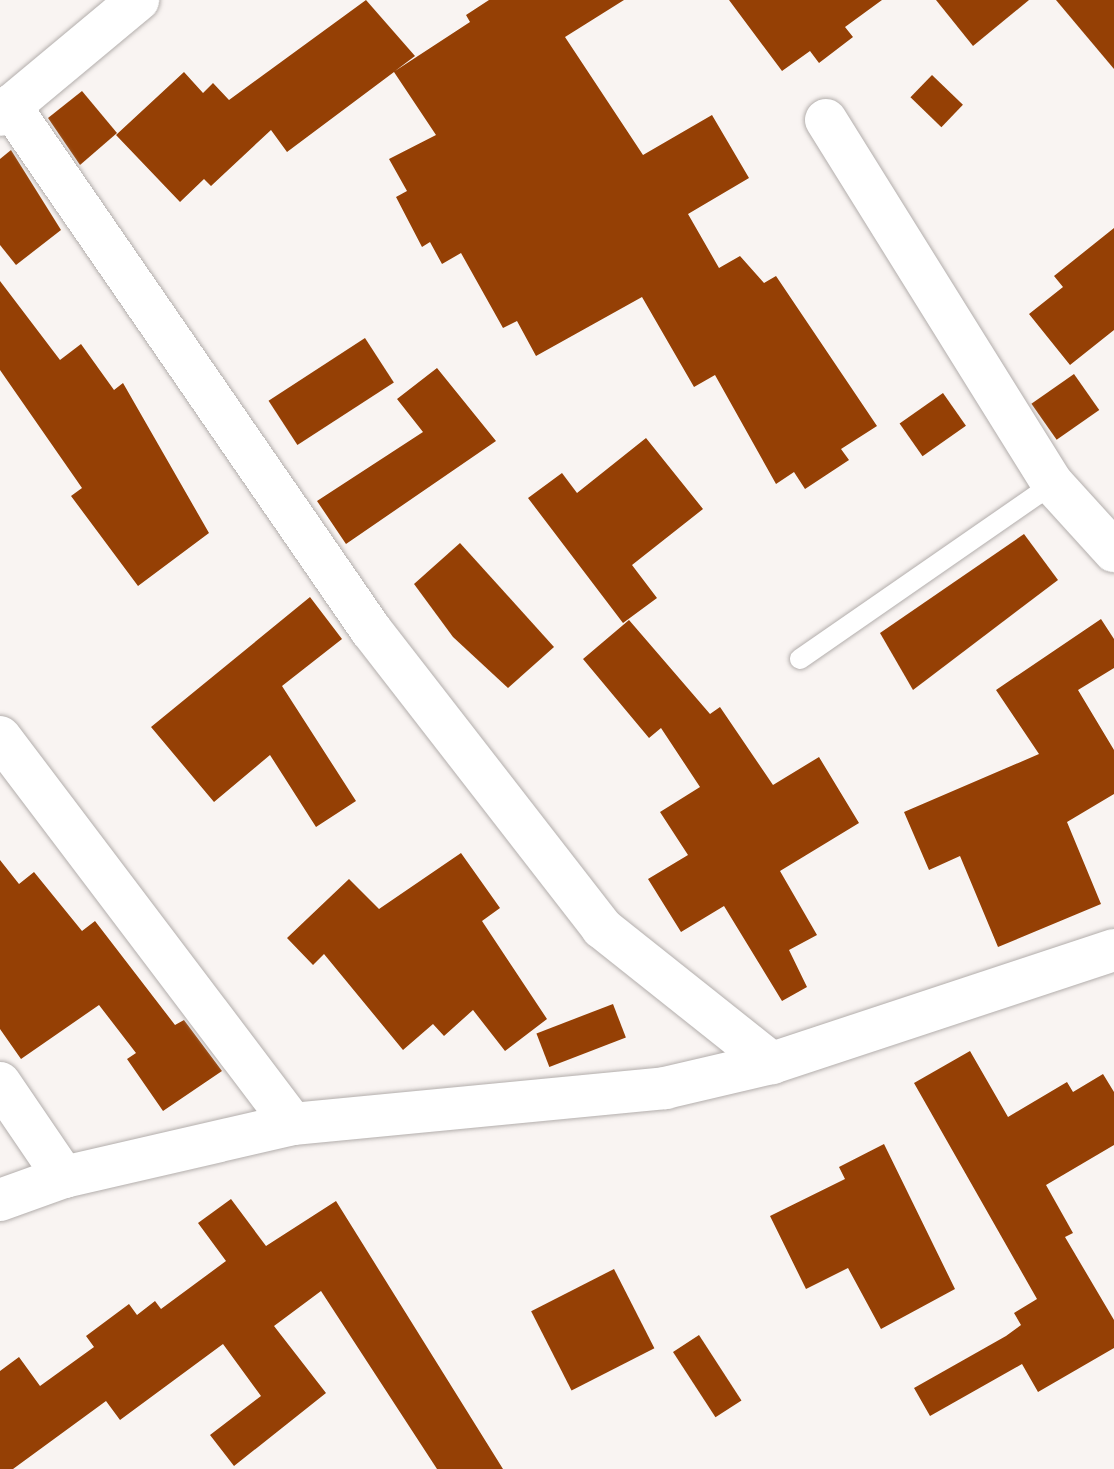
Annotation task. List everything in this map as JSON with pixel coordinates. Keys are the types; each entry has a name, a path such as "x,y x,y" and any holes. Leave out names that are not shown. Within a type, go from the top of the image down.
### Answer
{"street":[{"path":"138,0 5,111 371,630 602,928 772,1063"},
{"path":"826,120 1053,484 1114,551"},
{"path":"0,737 293,1124"},
{"path":"0,1200 64,1177 293,1124 665,1088 772,1063 1114,950"},
{"path":"0,1083 64,1177"}],"lane":[{"path":"800,659 1053,484"}],"building":[{"path":"366,0 415,56 395,71 470,22 466,15 489,0 624,0 565,37 643,155 712,115 749,178 688,214 719,268 740,256 764,283 776,276 877,426 841,449 849,460 805,489 794,472 776,484 715,375 694,387 642,297 536,356 517,321 503,328 461,253 442,264 430,242 422,247 396,197 407,191 389,159 436,135 394,72 287,152 271,130 211,186 204,179 180,202 116,135 184,72 203,93 213,83 229,100"},
{"path":"729,0 882,0 845,27 853,37 819,63 810,51 782,71"},
{"path":"936,0 1029,0 973,46"},
{"path":"1056,0 1114,0 1114,69"},
{"path":"932,75 963,105 941,127 910,97"},
{"path":"82,91 117,133 80,165 48,118"},
{"path":"11,150 61,230 16,265 0,245 0,159"},
{"path":"1114,228 1114,330 1070,365 1029,314 1063,287 1054,276"},
{"path":"0,281 60,360 81,344 114,390 123,383 209,533 138,586 71,496 82,488 0,370"},
{"path":"365,338 394,382 297,445 269,401"},
{"path":"437,368 496,441 346,544 317,501 423,432 397,399"},
{"path":"1074,374 1099,410 1057,440 1031,404"},
{"path":"943,393 966,426 923,456 900,423"},
{"path":"646,438 703,509 632,565 657,598 623,623 528,498 562,473 577,493"},
{"path":"1024,534 1058,580 913,690 880,633"},
{"path":"460,543 554,647 508,688 453,637 414,584"},
{"path":"310,597 342,639 282,686 356,801 316,827 270,755 214,802 151,727"},
{"path":"1101,619 1114,639 1114,668 1078,690 1114,750 1114,794 1067,822 1101,904 998,947 960,856 929,870 904,812 1039,754 996,690"},
{"path":"629,620 710,714 720,707 773,785 819,757 859,823 780,871 817,935 789,950 807,987 782,1001 724,906 681,932 648,879 688,855 660,812 700,787 661,728 649,738 583,659"},
{"path":"461,853 500,908 482,921 547,1019 505,1051 473,1010 444,1036 433,1024 403,1050 324,954 313,965 287,938 349,879 379,909"},
{"path":"0,860 19,884 34,872 82,931 95,921 175,1025 184,1020 222,1071 163,1111 127,1059 136,1053 99,1005 21,1059 0,1029"},
{"path":"613,1004 626,1038 549,1067 536,1033"},
{"path":"970,1051 1008,1117 1067,1082 1073,1092 1103,1074 1114,1092 1114,1145 1046,1185 1073,1233 1065,1237 1114,1320 1114,1348 1038,1392 1022,1364 930,1416 914,1388 1006,1336 1021,1325 1014,1313 1037,1299 914,1083"},
{"path":"884,1144 955,1289 881,1329 848,1268 806,1289 770,1216 845,1179 839,1167"},
{"path":"231,1199 266,1246 336,1201 503,1469 437,1469 321,1291 274,1326 326,1393 234,1466 210,1435 261,1396 223,1344 120,1420 106,1401 13,1469 0,1469 0,1371 19,1357 40,1386 94,1347 86,1336 129,1304 137,1315 155,1301 161,1309 226,1261 198,1223"},
{"path":"614,1269 654,1348 572,1391 531,1311"},
{"path":"699,1335 741,1400 715,1417 673,1352"}]}
